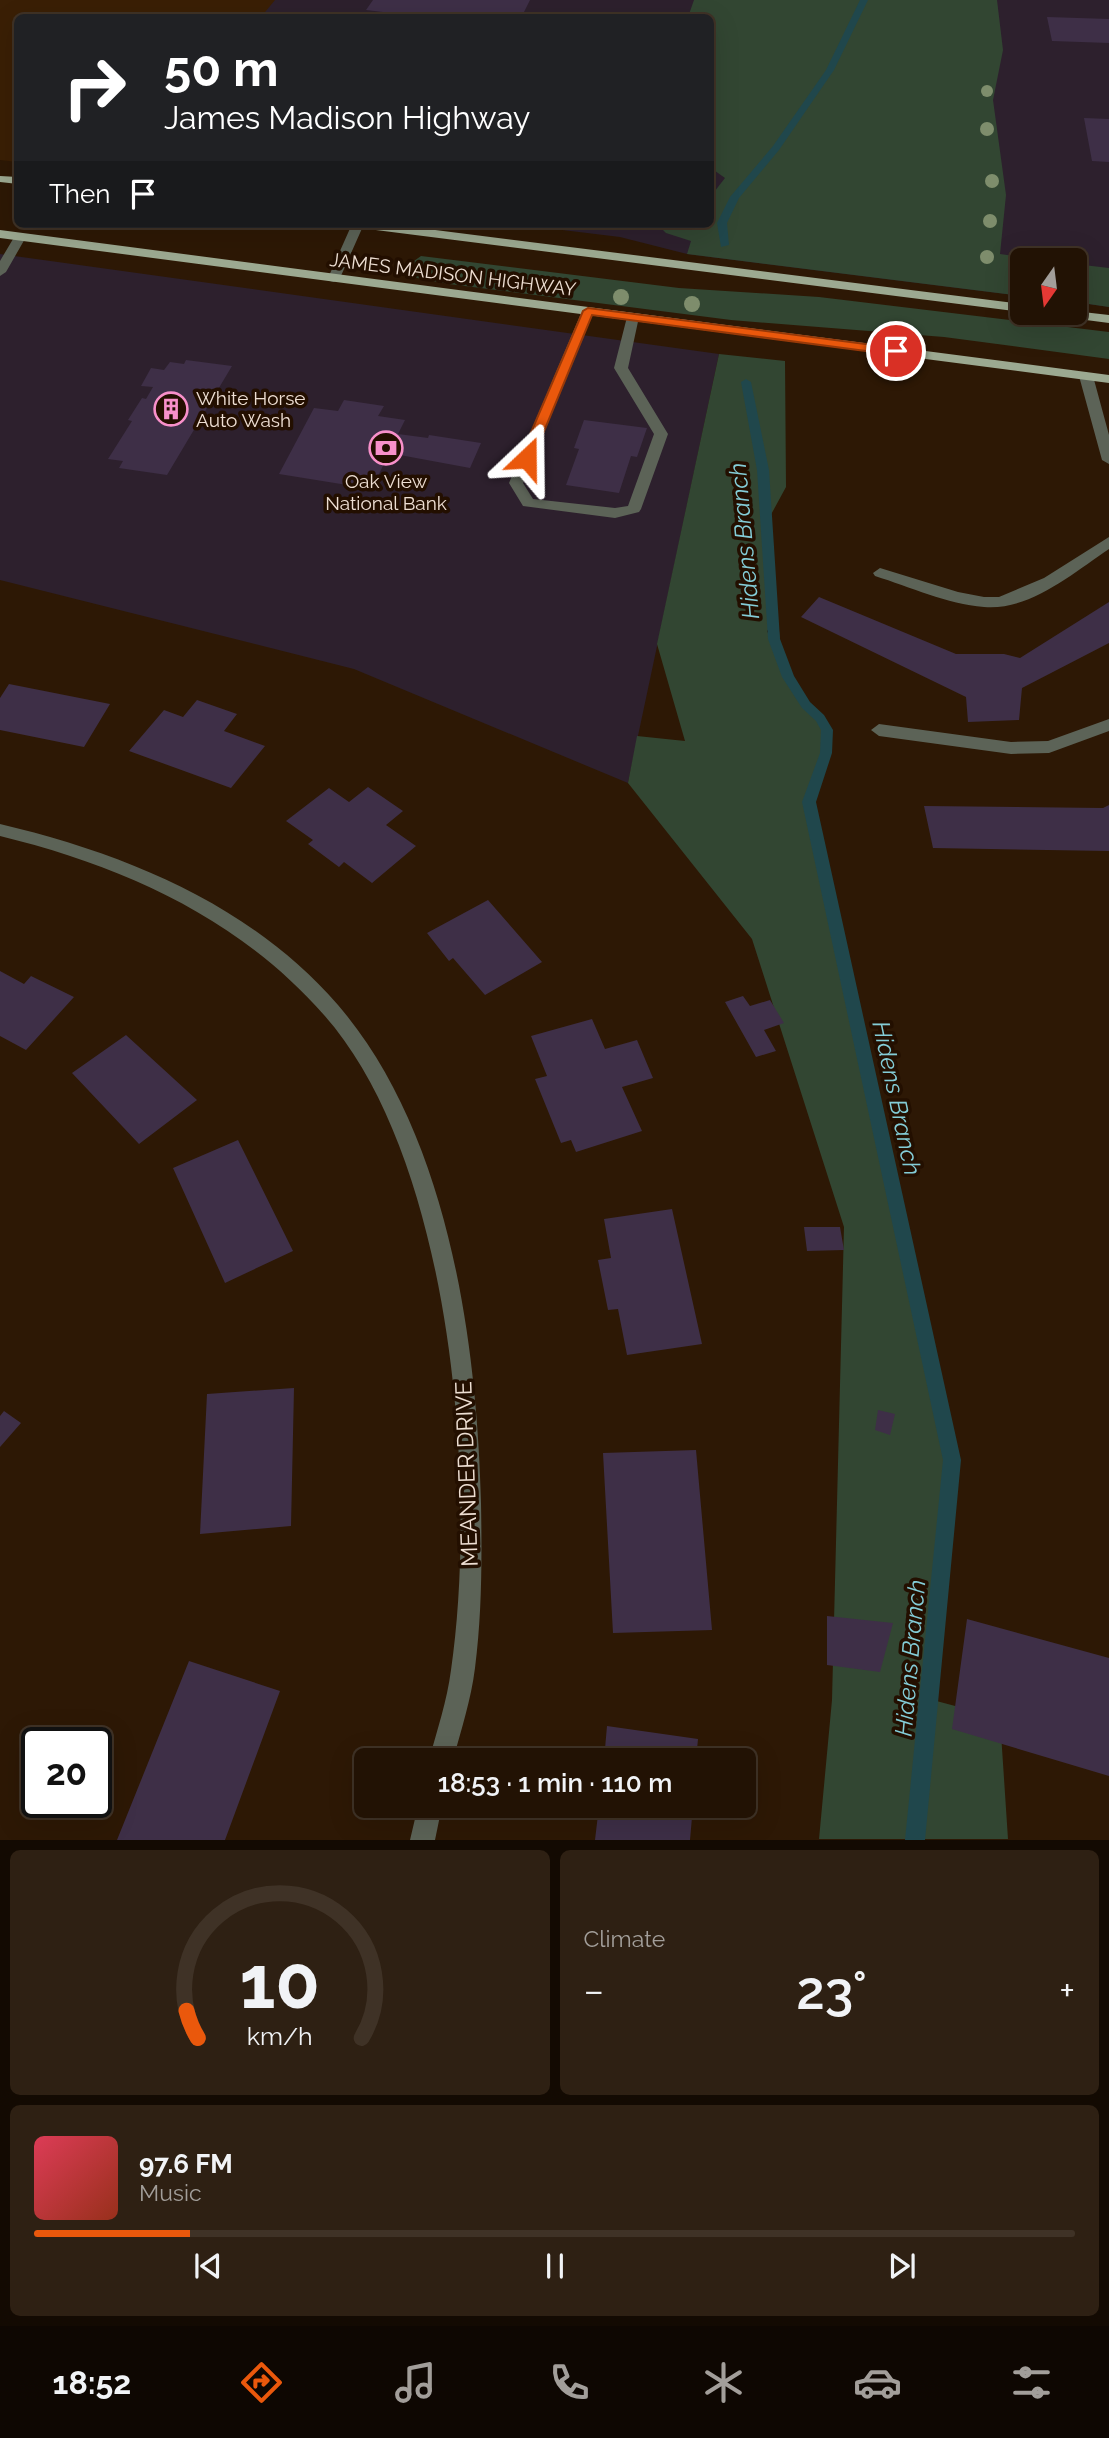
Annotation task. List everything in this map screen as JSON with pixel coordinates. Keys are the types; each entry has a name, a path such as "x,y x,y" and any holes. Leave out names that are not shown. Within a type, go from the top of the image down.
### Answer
{"main road":[{"name":"JAMES MADISON HIGHWAY","path":"391,228 1010,306"},
{"name":"JAMES MADISON HIGHWAY","path":"0,234 1109,379"},
{"path":"1087,316 1109,319"}],"street":[{"path":"334,278 357,228"},
{"path":"0,278 20,237"},
{"path":"588,311 516,483 528,503 615,513 634,509 661,434 621,368 633,317"},
{"path":"1086,376 1109,460"},
{"path":"880,573 986,603 1011,599 1033,590 1109,542"},
{"path":"879,730 1011,748 1049,747 1109,725"},
{"name":"MEANDER DRIVE","path":"0,830 52,840 125,865 194,898 269,951 314,992 364,1053 391,1098 428,1198 455,1311 469,1438 470,1579 463,1671 444,1748"},
{"path":"422,1839 427,1818"}],"shaded area":[{"path":"0,0 275,0 263,14 14,14 14,162 0,160"},
{"path":"272,0 1109,0 1109,307 1087,304 1087,248 1010,248 1010,294 687,254 620,237 546,228 714,228 714,14 260,14"},
{"path":"0,254 719,354 628,783 354,669 0,580"}],"green space":[{"path":"694,0 997,0 1003,50 993,100 1006,195 1000,254 1010,255 1010,294 687,254 691,241 666,233 662,228 714,228 714,192 725,178 714,170 714,14 689,14"},
{"path":"421,256 679,288 819,297 1010,320 1010,326 1059,326 1109,332 1109,359 944,337 731,320 449,284 417,278 408,274 407,266"},
{"path":"1087,265 1109,268 1109,307 1087,304"},
{"path":"719,354 785,361 786,487 767,522 782,658 773,624 767,631 788,677 827,730 826,753 809,802 952,1460 929,1699 1000,1718 1008,1839 819,1839 832,1700 844,1227 752,939 628,783 637,736 685,741 657,644"}],"building":[{"path":"373,0 530,0 523,14 400,14 366,10"},
{"path":"1047,17 1109,19 1109,43 1052,41"},
{"path":"1084,118 1109,119 1109,162 1092,161"},
{"name":"White Horse Auto Wash","path":"186,360 232,366 167,475 119,468 123,461 108,459 132,421 128,420 142,398 146,399 153,387 141,386 151,368 164,370 170,362 184,364"},
{"name":"Oak View National Bank","path":"344,400 384,406 378,416 405,420 398,434 428,438 429,435 481,443 470,468 389,453 372,489 279,474 314,408 338,411"},
{"path":"584,420 647,428 637,457 631,456 619,493 566,485 579,449 574,448"},
{"path":"819,597 956,654 1004,654 1020,658 1109,602 1109,643 1022,688 1019,720 968,722 966,697 801,617"},
{"path":"9,684 110,704 84,747 0,730 0,698"},
{"path":"197,700 237,714 224,731 265,746 231,788 129,751 164,710 183,717"},
{"path":"368,787 403,811 386,825 416,846 372,883 344,862 339,867 308,844 313,840 286,821 329,788 349,802"},
{"path":"1109,805 1109,851 933,848 924,806 1103,808"},
{"path":"488,900 542,962 485,995 453,958 449,961 427,933"},
{"path":"0,971 24,984 31,976 74,997 26,1050 0,1036"},
{"path":"743,996 750,1006 770,1000 784,1023 764,1030 776,1051 756,1057 725,1002"},
{"path":"592,1019 605,1049 637,1040 653,1078 622,1087 642,1131 576,1152 571,1140 561,1143 535,1079 547,1076 531,1036"},
{"path":"126,1035 197,1100 139,1144 72,1073"},
{"path":"238,1140 293,1251 225,1283 173,1168"},
{"path":"672,1209 702,1344 627,1355 618,1309 608,1310 598,1260 611,1258 604,1219"},
{"path":"804,1227 840,1227 844,1250 807,1251"},
{"path":"294,1388 291,1526 200,1534 207,1394"},
{"path":"878,1410 895,1414 890,1435 875,1430"},
{"path":"4,1411 21,1423 0,1447 0,1416"},
{"path":"696,1450 712,1630 613,1633 603,1453"},
{"path":"827,1616 893,1623 880,1672 827,1665"},
{"path":"967,1619 1109,1658 1109,1776 952,1729"},
{"path":"189,1661 280,1691 225,1840 117,1840"},
{"path":"607,1726 698,1739 697,1748 605,1748"},
{"path":"598,1818 692,1818 690,1840 595,1840"}],"waterway":[{"name":"Hidens Branch","path":"724,245 722,223 735,197 776,148 830,70 864,0"},
{"name":"Hidens Branch","path":"746,382 763,470 774,639 788,677 827,730 826,753 809,802 952,1460 915,1840"}],"place":[{"name":"White Horse Auto Wash","path":"171,409"},
{"name":"Oak View National Bank","path":"386,448"}],"route":[{"path":"527,458 588,311 896,351"}]}
